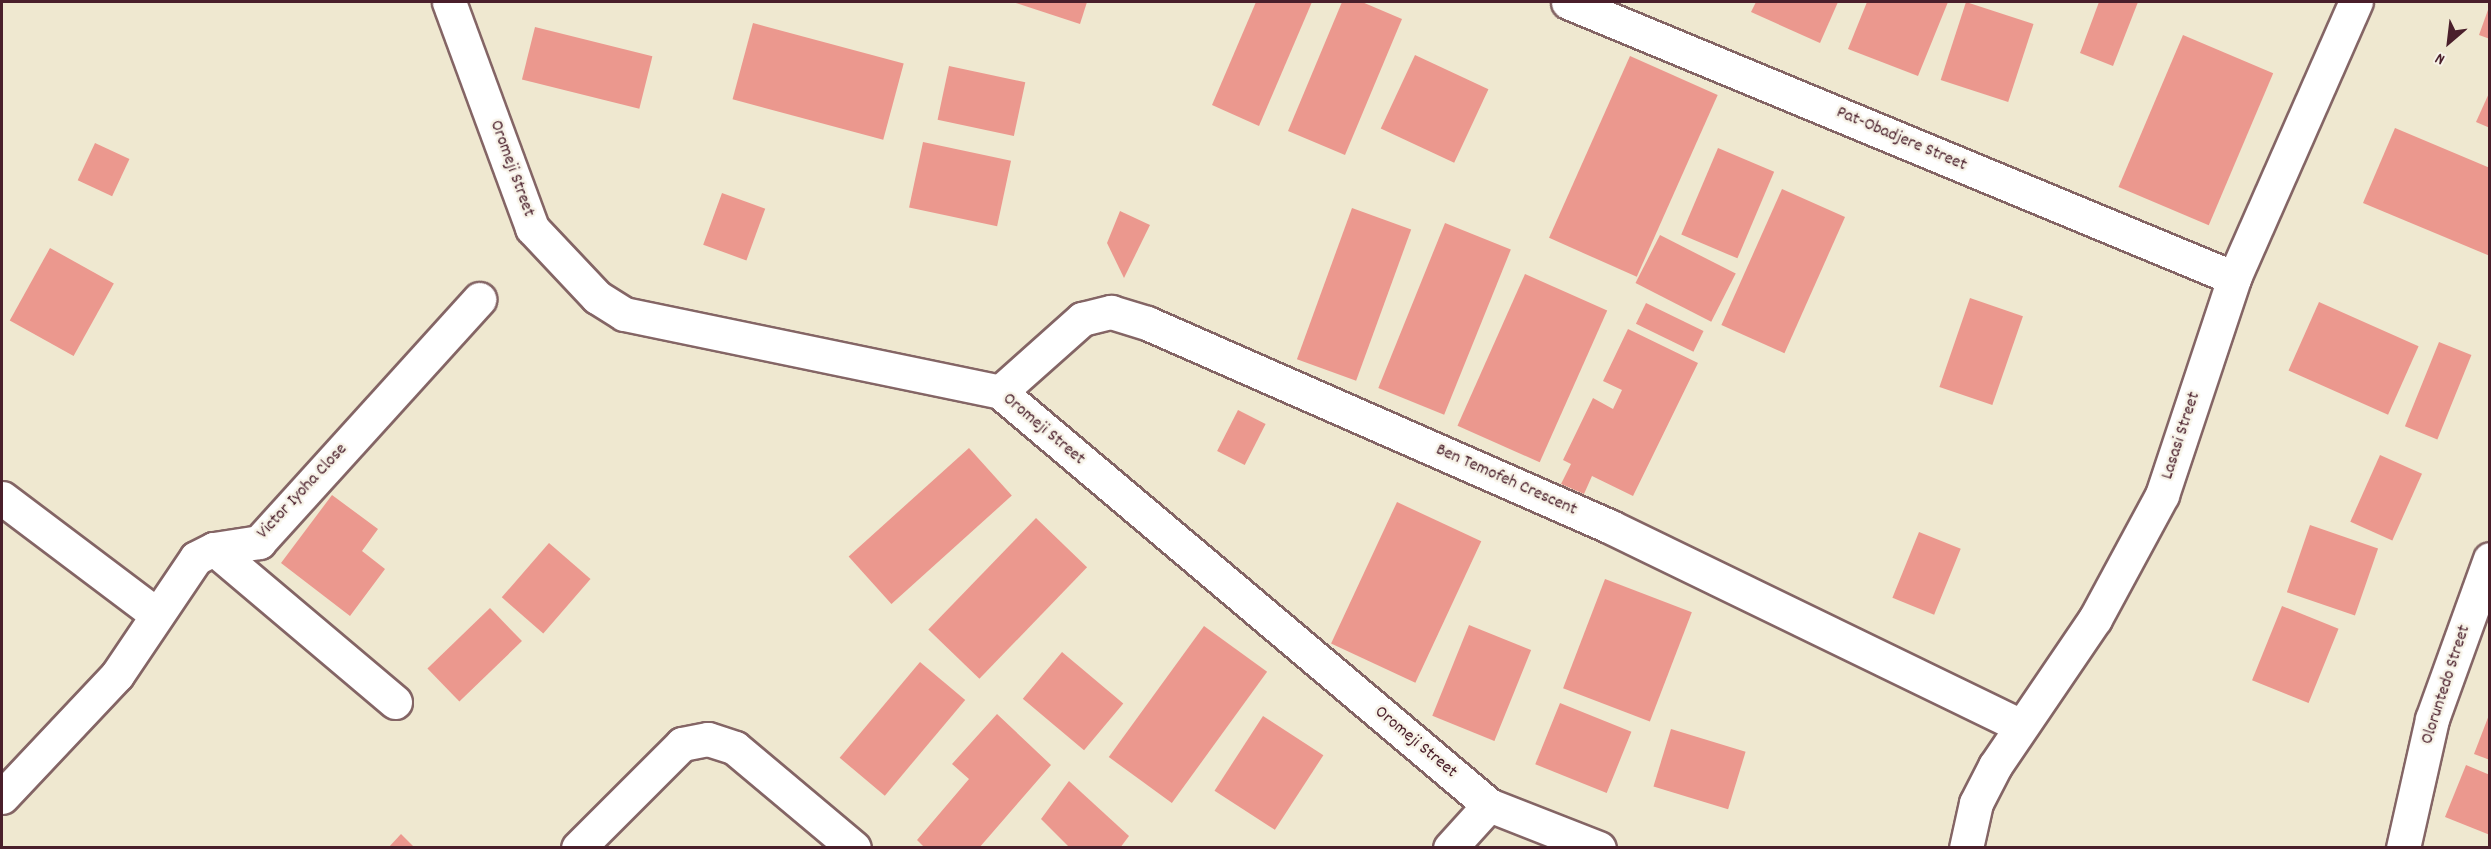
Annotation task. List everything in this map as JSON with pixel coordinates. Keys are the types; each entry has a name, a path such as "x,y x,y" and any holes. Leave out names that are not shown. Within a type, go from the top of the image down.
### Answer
{"street":[{"name":"Oromeji Street","path":"449,2 532,228 597,297 624,314 1000,392 1489,805 1599,848"},
{"name":"Pat-Obadjere Street","path":"1568,2 2234,278"},
{"name":"Lasasi Street","path":"1966,848 1976,803 2020,726 2095,619 2162,495 2234,278 2356,2"},
{"name":"Victor Iyoha Close","path":"2,797 87,712 195,558 214,549 260,542 479,299"},
{"name":"Ben Temofeh Crescent","path":"1000,392 1082,319 1111,312 1148,323 1611,527 2020,726"},
{"path":"2,498 157,615"},
{"path":"214,549 396,702"},
{"name":"Oloruntedo Street","path":"2403,848 2432,718 2490,559"},
{"path":"578,848 682,744 708,739 735,748 854,848"},
{"path":"1450,848 1489,805"}],"building":[{"path":"1013,2 1087,2 1080,24"},
{"path":"1256,2 1312,2 1259,126 1212,105"},
{"path":"1342,2 1362,2 1402,19 1345,155 1288,131"},
{"path":"1756,2 1838,2 1820,43 1751,12"},
{"path":"1867,2 1948,2 1918,76 1848,49"},
{"path":"1966,2 2034,24 2008,102 1941,80"},
{"path":"2099,2 2138,2 2113,66 2080,53"},
{"path":"2490,7 2490,39 2479,35"},
{"path":"753,23 904,63 883,140 733,99"},
{"path":"535,27 652,56 639,109 522,79"},
{"path":"2183,35 2273,73 2209,225 2119,187"},
{"path":"1415,55 1488,89 1454,163 1381,128"},
{"path":"1630,56 1718,95 1637,277 1549,238"},
{"path":"949,66 1025,82 1014,136 938,120"},
{"path":"2490,91 2490,128 2476,122"},
{"path":"2395,128 2490,168 2490,256 2363,203"},
{"path":"923,142 1011,161 997,226 909,208"},
{"path":"95,143 129,159 112,196 78,180"},
{"path":"1718,148 1774,172 1737,258 1681,235"},
{"path":"1782,189 1845,217 1784,353 1721,325"},
{"path":"722,193 765,209 746,260 703,245"},
{"path":"1352,208 1411,230 1356,381 1297,359"},
{"path":"1120,211 1150,225 1124,278 1107,243"},
{"path":"1445,223 1511,250 1444,415 1378,388"},
{"path":"1660,235 1736,274 1711,322 1635,283"},
{"path":"50,248 114,283 74,356 10,321"},
{"path":"1525,274 1607,311 1540,462 1457,426"},
{"path":"1970,298 2023,316 1992,405 1939,387"},
{"path":"2319,302 2419,346 2388,415 2288,371"},
{"path":"1646,303 1704,331 1693,352 1636,324"},
{"path":"1628,329 1698,363 1633,496 1592,476 1584,494 1561,484 1571,464 1563,460 1593,398 1613,409 1622,390 1603,381"},
{"path":"2439,342 2471,355 2437,439 2405,426"},
{"path":"1238,410 1266,424 1245,465 1217,451"},
{"path":"969,448 1012,496 891,604 849,556"},
{"path":"2380,455 2422,474 2392,540 2350,522"},
{"path":"332,495 378,529 362,551 385,569 350,616 281,563"},
{"path":"1397,502 1481,541 1415,683 1331,643"},
{"path":"1036,518 1087,567 979,679 928,629"},
{"path":"2310,525 2378,548 2355,616 2287,592"},
{"path":"1919,532 1961,549 1934,615 1892,598"},
{"path":"549,543 591,579 543,633 502,597"},
{"path":"1605,579 1692,612 1650,722 1563,688"},
{"path":"2282,606 2339,629 2309,703 2252,680"},
{"path":"490,608 522,641 459,702 427,668"},
{"path":"1469,625 1531,650 1494,741 1432,716"},
{"path":"1204,626 1267,672 1172,803 1109,757"},
{"path":"1062,652 1123,703 1084,750 1023,699"},
{"path":"920,662 965,700 885,796 840,758"},
{"path":"1560,703 1631,732 1607,793 1535,764"},
{"path":"997,714 1051,765 979,848 925,848 917,840 969,779 952,764"},
{"path":"2490,715 2490,760 2474,754"},
{"path":"1263,716 1323,755 1275,830 1215,791"},
{"path":"1671,729 1746,752 1728,809 1653,786"},
{"path":"2466,765 2490,775 2490,835 2445,817"},
{"path":"1069,781 1129,836 1120,848 1070,848 1041,819"},
{"path":"401,834 415,848 388,848"}]}
